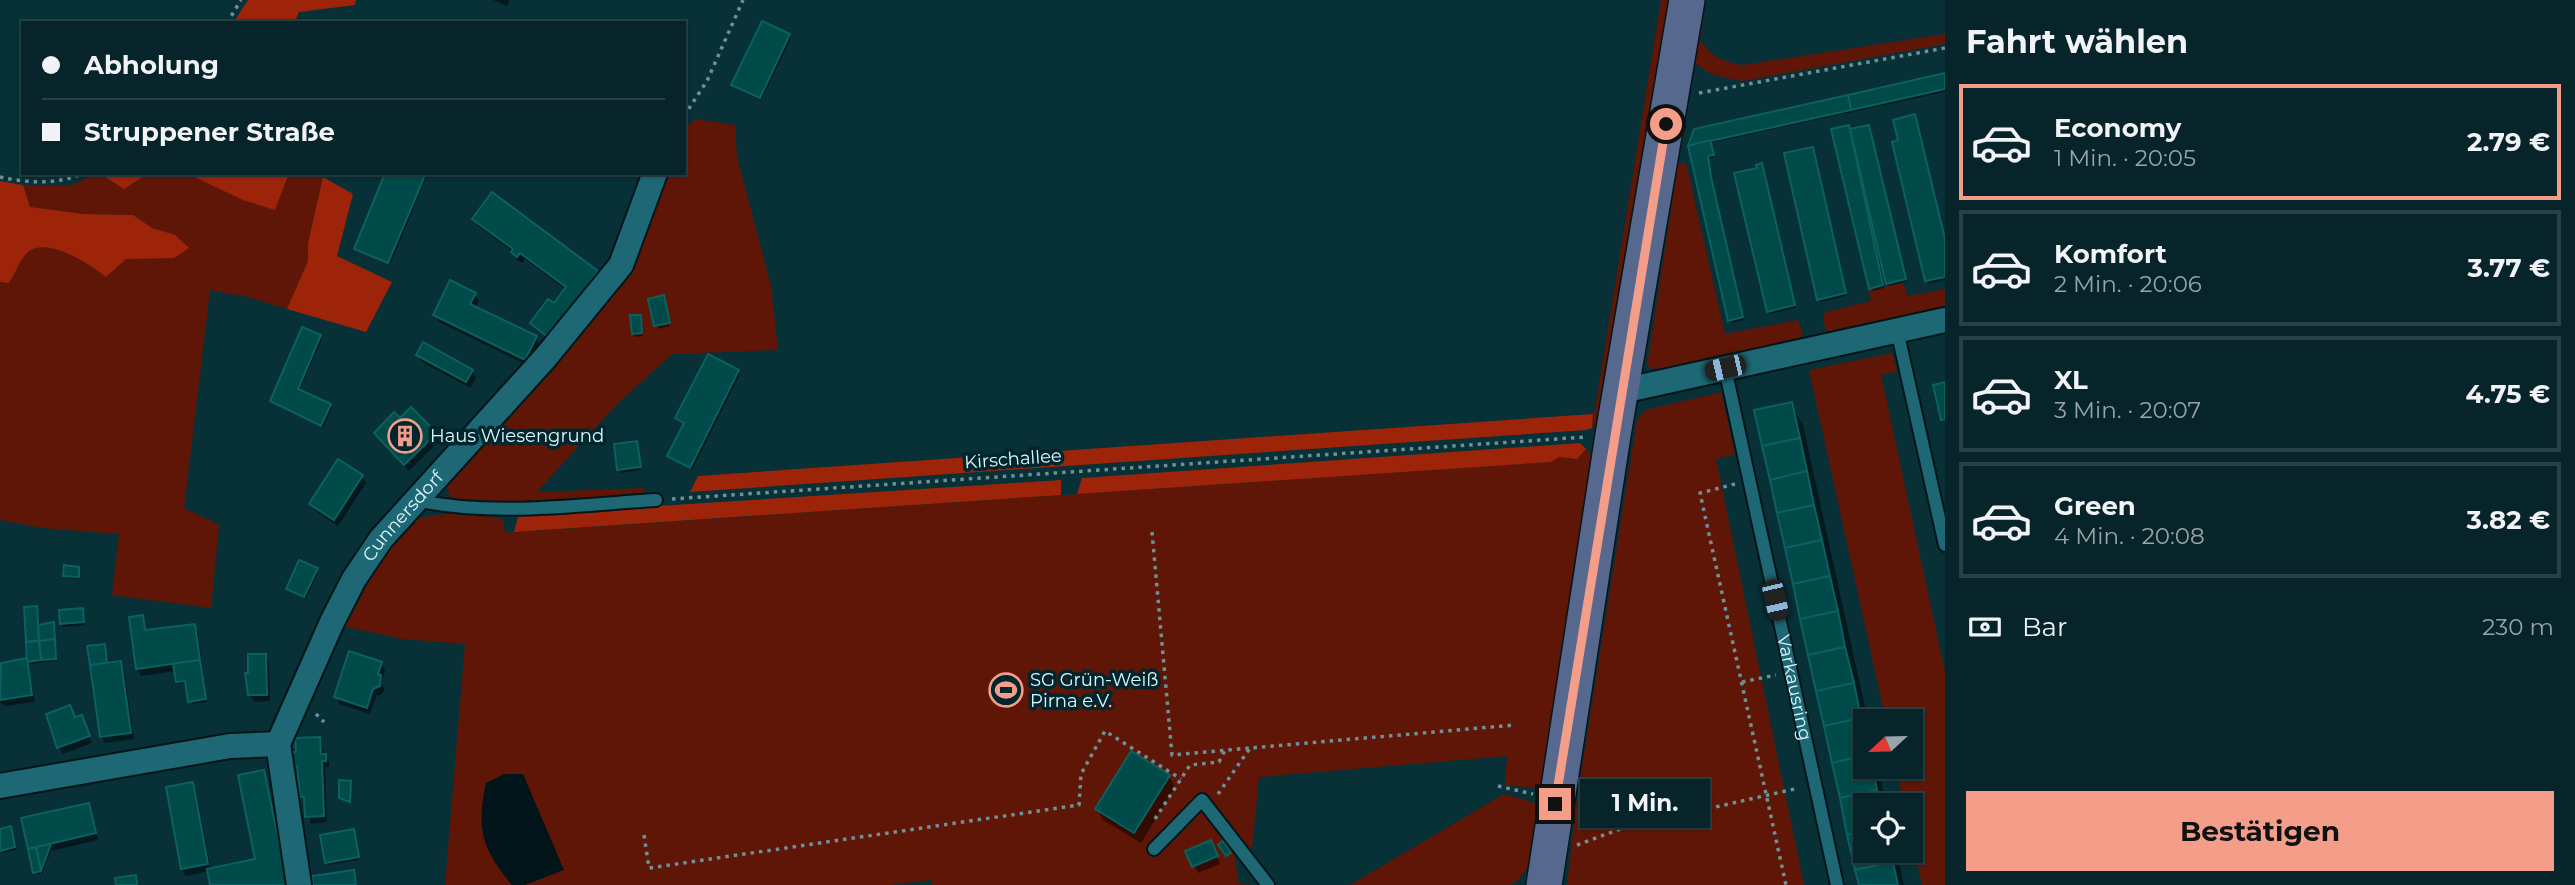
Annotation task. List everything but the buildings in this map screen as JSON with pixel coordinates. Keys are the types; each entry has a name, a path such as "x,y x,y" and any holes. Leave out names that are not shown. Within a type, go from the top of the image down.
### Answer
{"main road":[{"path":"1545,871 1687,0"}],"street":[{"name":"Cunnersdorf","path":"299,885 278,744 297,694 354,579 381,539 545,358 621,265 654,175"},
{"path":"1622,391 1945,320"},
{"path":"0,786 230,746 278,744"}],"lane":[{"path":"1897,330 1945,545"},
{"name":"Varkausring","path":"1725,368 1747,480 1837,885"},
{"path":"415,500 452,508 516,510 656,500"},
{"path":"1154,849 1202,800 1268,885"}],"path":[{"path":"228,21 241,0"},
{"path":"686,113 707,81 743,0"},
{"path":"1670,100 1945,48"},
{"path":"0,177 23,182 72,179 80,175"},
{"name":"Kirschallee","path":"656,500 1614,435"},
{"path":"1747,480 1700,493 1786,885"},
{"path":"1152,532 1172,755 1515,725"},
{"path":"1742,682 1791,672"},
{"path":"644,835 649,867 1079,805 1081,774 1105,731 1181,779"},
{"path":"1207,805 1223,790 1250,748"},
{"path":"1155,819 1190,765 1219,762 1225,750"},
{"path":"1545,871 1623,828 1815,785"},
{"path":"1498,786 1555,801 1623,828"}],"shaded area":[{"path":"248,0 356,0 355,5 299,12 295,21 234,21"},
{"path":"1661,0 1678,0 1603,423 1592,428"},
{"path":"1696,0 1706,0 1700,41 1718,58 1736,64 1945,34 1945,44 1743,81 1734,80 1705,70 1687,53"},
{"path":"695,119 735,125 737,157 771,286 778,350 672,354 617,404 537,492 645,488 639,497 476,505 451,498 446,485 453,470 598,314 629,270 660,175 686,175 686,127"},
{"path":"1686,163 1725,334 1798,320 1803,334 1798,341 1664,372 1647,366 1678,164"},
{"path":"94,175 102,175 124,189 148,175 182,175 275,210 288,175 323,177 308,243 308,261 287,309 248,297 210,290 184,508 219,525 211,608 112,595 119,534 42,528 0,520 0,282 9,283 26,254 34,249 44,247 67,253 106,277 126,259 150,257 175,235 152,228 133,215 84,214 30,207 23,185 72,185"},
{"path":"102,175 146,175 124,189"},
{"path":"190,175 288,175 275,210 243,200"},
{"path":"323,177 353,194 337,256 392,282 366,332 287,309 308,261 308,243"},
{"path":"0,181 23,185 30,207 84,214 133,215 152,228 175,235 189,248 174,258 126,259 106,277 67,253 44,247 26,254 9,283 0,282"},
{"path":"1903,283 1908,296 1945,289 1945,310 1827,332 1823,321 1825,312 1871,301 1869,290"},
{"path":"1892,353 1897,371 1881,375 1945,672 1945,885 1922,885 1917,863 1923,863 1923,793 1901,793 1899,779 1923,779 1923,709 1883,709 1809,370"},
{"path":"1721,392 1735,454 1716,459 1804,885 1567,885 1576,805 1637,420 1646,410"},
{"path":"1593,414 1592,428 1586,430 690,492 698,476"},
{"path":"1580,443 1586,449 1577,459 1559,457 1551,462 1077,494 1082,478"},
{"name":"SG Grün-Weiß Pirna e.V.","path":"1586,449 1593,456 1544,789 1505,785 1507,756 1259,777 1252,848 1234,854 1239,884 1253,885 932,885 931,880 890,885 445,885 465,644 403,639 341,626 364,579 405,521 428,516 482,514 503,521 505,533 1551,462 1558,457 1577,459"},
{"path":"1061,480 1061,495 514,532 518,517 533,514"},
{"path":"504,774 523,774 564,870 525,885 512,885 494,861 484,838 483,799 486,783"},
{"path":"1504,794 1542,805 1531,860 1519,879 1510,885 1350,885"}],"place":[{"name":"Haus Wiesengrund","path":"405,436"},
{"name":"SG Grün-Weiß Pirna e.V.","path":"1006,690"}],"route":[{"path":"1555,804 1666,124"}]}
